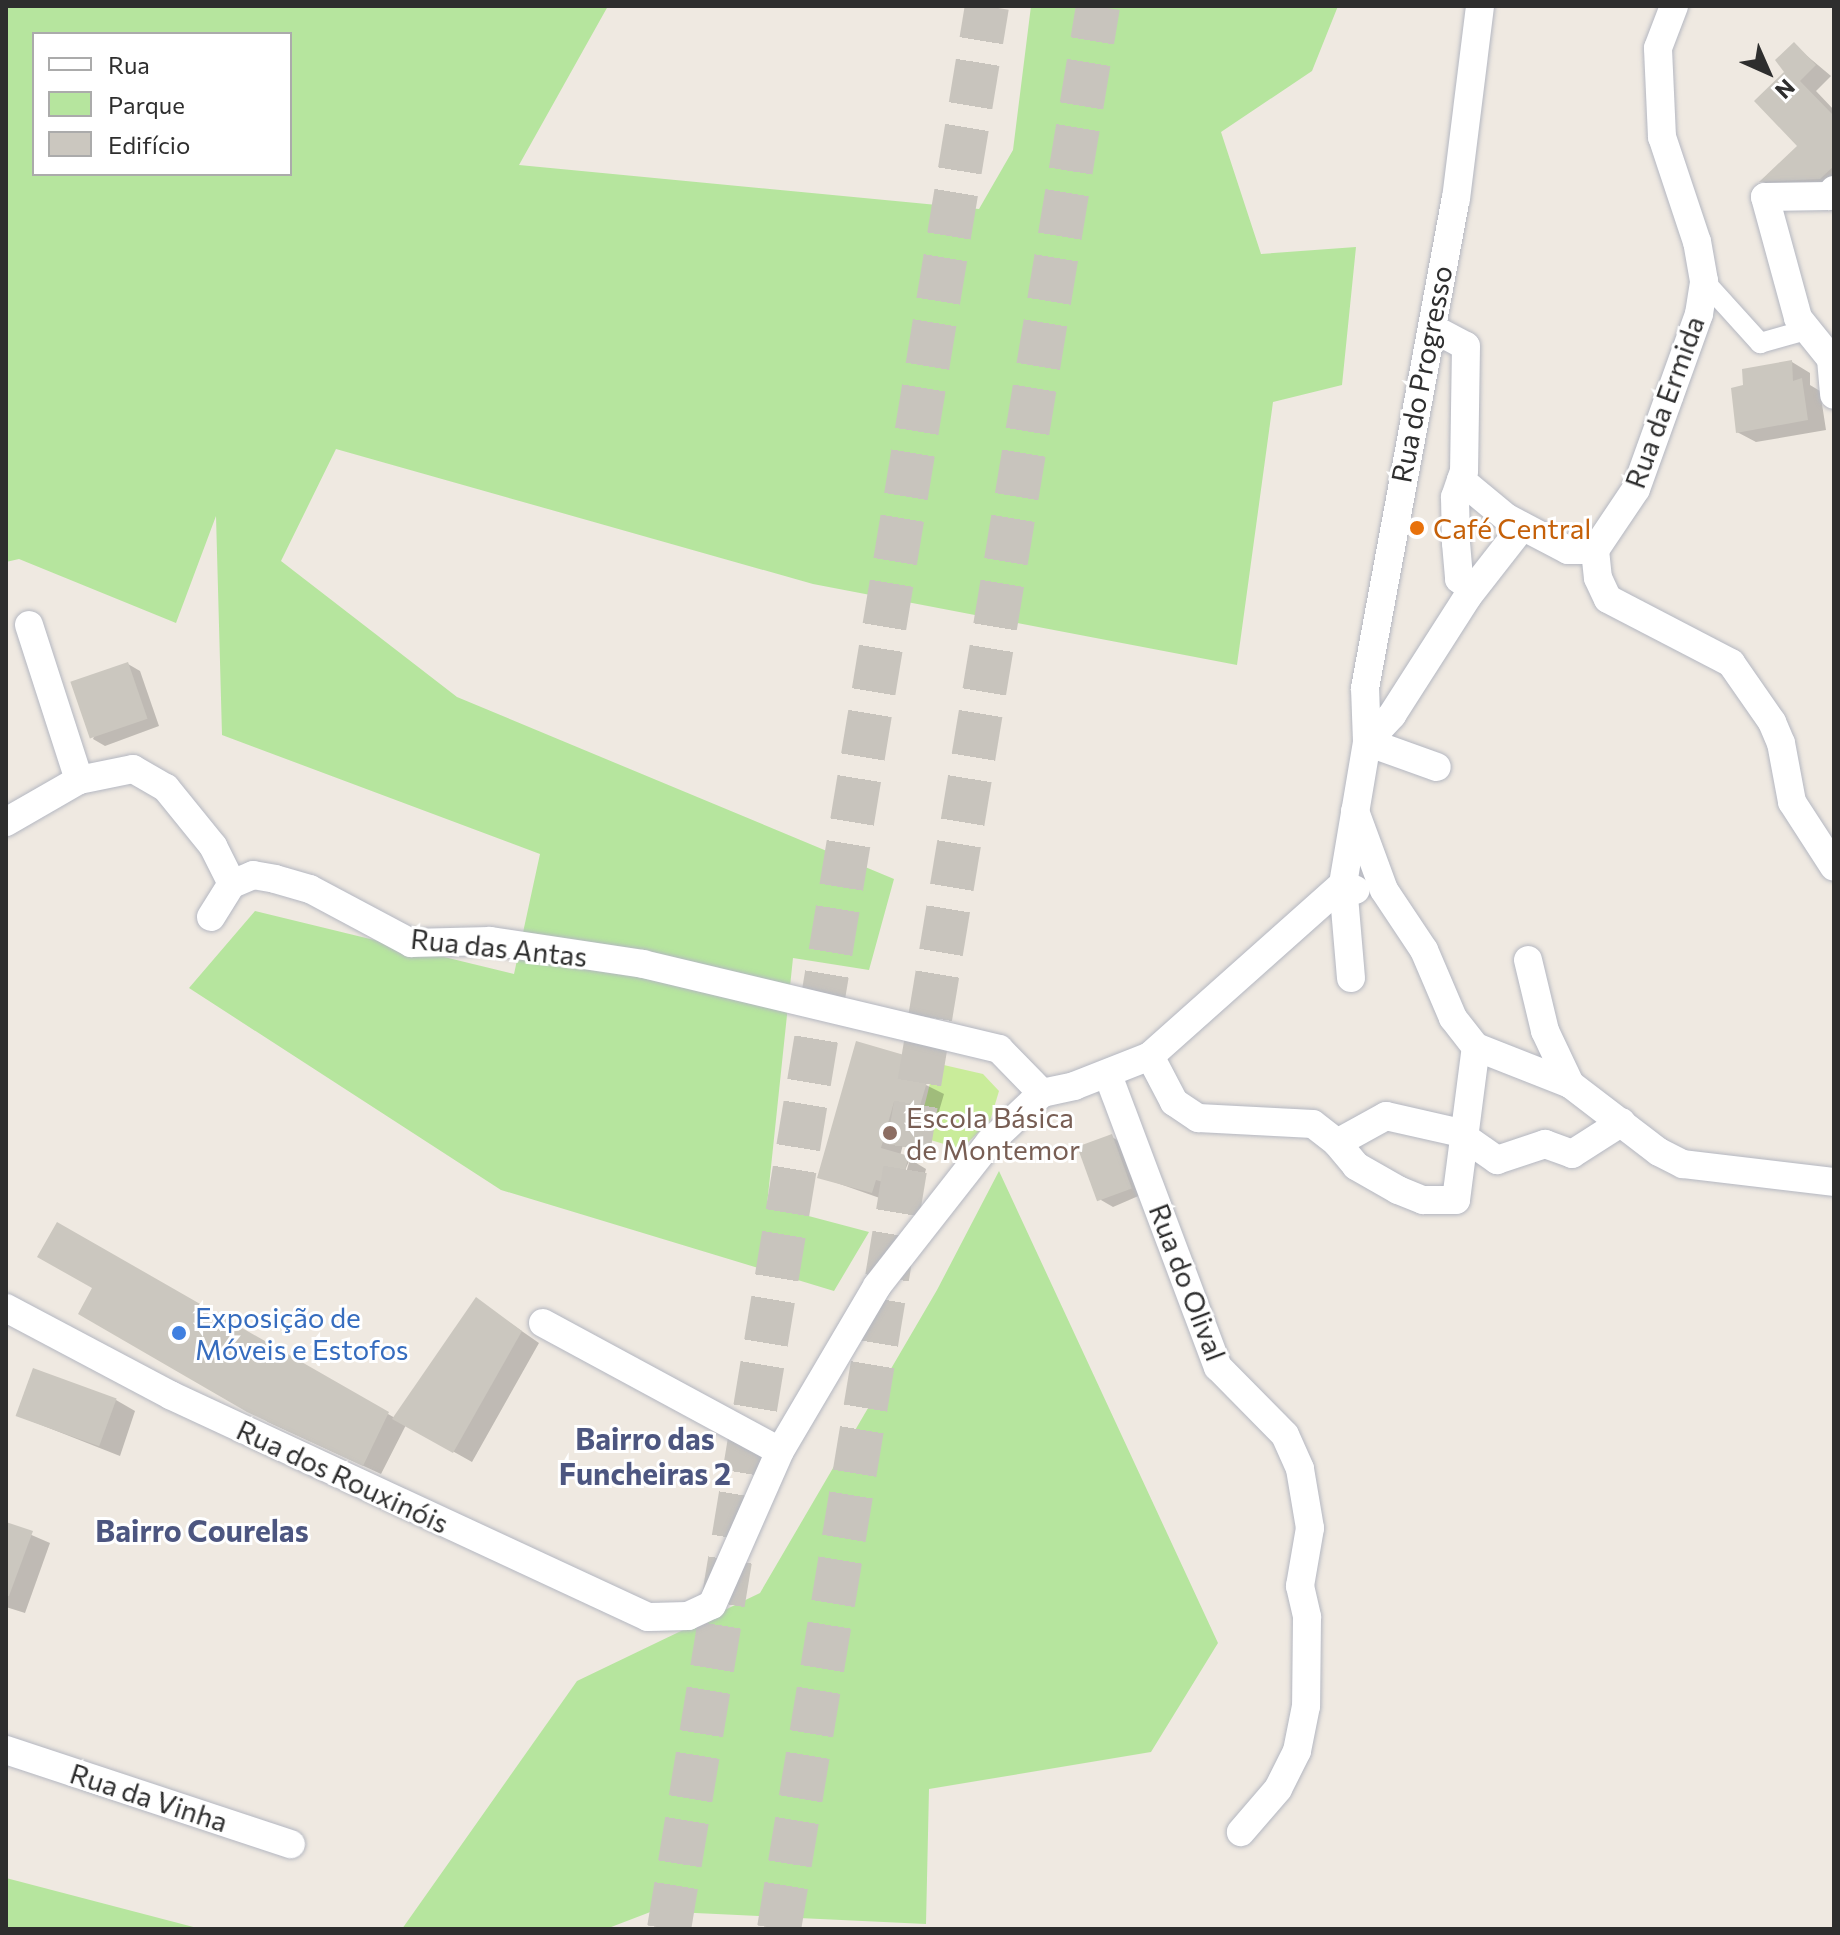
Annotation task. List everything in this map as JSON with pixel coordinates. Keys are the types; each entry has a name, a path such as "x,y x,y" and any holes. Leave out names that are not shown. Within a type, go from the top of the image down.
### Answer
{"street":[{"name":"Rua do Progresso","path":"1351,978 1343,884 1353,807 1367,742 1365,688 1373,625 1456,199 1480,6"},
{"name":"Rua da Ermida","path":"1595,550 1636,489 1699,314 1704,281 1697,242 1662,137 1658,48 1674,6"},
{"path":"1834,190 1829,196 1765,197 1798,318 1825,344 1834,395"},
{"path":"1704,281 1760,343 1825,344"},
{"path":"1432,328 1466,346 1461,480 1455,497 1459,579 1473,589"},
{"path":"1461,480 1522,527 1568,550 1595,550 1598,578 1608,599 1731,663 1772,722 1781,743 1792,802 1834,867"},
{"path":"1437,767 1367,742 1392,715 1473,589 1522,527"},
{"path":"29,625 79,780"},
{"path":"6,822 79,780 133,769 166,788 213,846 232,884 211,917"},
{"path":"1353,807 1384,890 1424,950 1453,1018 1476,1047 1570,1084 1659,1152 1683,1164 1834,1182"},
{"name":"Rua das Antas","path":"232,884 253,875 310,889 411,943 490,941 643,964 864,1014 999,1049 1042,1093"},
{"path":"543,1323 780,1451 877,1286 990,1142 1042,1093 1108,1075 1150,1056 1343,884 1400,912"},
{"path":"1528,960 1545,1031 1570,1084"},
{"path":"1150,1056 1174,1102 1198,1118 1313,1124 1337,1143 1356,1166 1398,1190 1442,1201 1456,1200 1467,1143 1476,1047"},
{"name":"Rua do Olival","path":"1108,1075 1218,1367 1285,1435 1300,1469 1310,1528 1300,1586 1307,1617 1306,1706 1297,1751 1278,1789 1241,1832"},
{"path":"1337,1143 1386,1116 1457,1132 1467,1143 1497,1160 1545,1144 1572,1154 1622,1122"},
{"name":"Rua dos Rouxinóis","path":"6,1308 170,1395 648,1617 688,1616 712,1605 780,1451"},
{"name":"Rua da Vinha","path":"6,1750 291,1844"}],"green space":[{"path":"6,6 608,6 519,165 979,209 1013,150 1031,6 1338,6 1312,71 1221,132 1261,254 1356,247 1342,385 1273,402 1237,665 813,584 336,449 281,561 457,697 894,879 869,970 793,958 767,1205 869,1232 834,1291 501,1190 189,988 255,911 514,974 540,854 222,735 216,516 176,623 19,559 6,562"},
{"path":"935,1063 983,1074 999,1091 990,1121 961,1149 917,1136"},
{"path":"999,1171 1218,1643 1151,1752 929,1789 926,1924 653,1911 606,1929 402,1929 577,1681 760,1593 937,1290"},
{"path":"6,1878 201,1929 6,1929"}],"building":[{"path":"1794,42 1816,65 1800,81 1834,116 1834,166 1820,179 1759,182 1797,146 1754,101 1784,72 1775,60"},
{"path":"1792,360 1793,381 1802,378 1808,420 1736,433 1731,388 1743,385 1742,369"},
{"path":"128,662 148,719 90,739 70,682"},
{"path":"856,1041 904,1055 899,1074 927,1082 919,1109 894,1102 881,1148 909,1156 900,1187 876,1180 872,1193 817,1178"},
{"path":"1112,1134 1132,1189 1097,1201 1077,1147"},
{"path":"57,1222 389,1412 363,1466 247,1412 78,1314 92,1288 37,1257"},
{"path":"476,1297 522,1331 453,1453 392,1419"},
{"path":"33,1368 117,1398 99,1446 16,1416"},
{"path":"6,1522 33,1531 9,1596 6,1596"}],"tunnel":[{"path":"669,1929 987,6"},
{"path":"779,1929 1098,6"}],"place":[{"name":"Café Central","path":"1417,528"},
{"name":"Escola Básica de Montemor","path":"890,1133"},
{"name":"Exposição de Móveis e Estofos","path":"179,1333"}],"district":[{"name":"Bairro das Funcheiras 2","path":"645,1455"},
{"name":"Bairro Courelas","path":"202,1530"}]}
